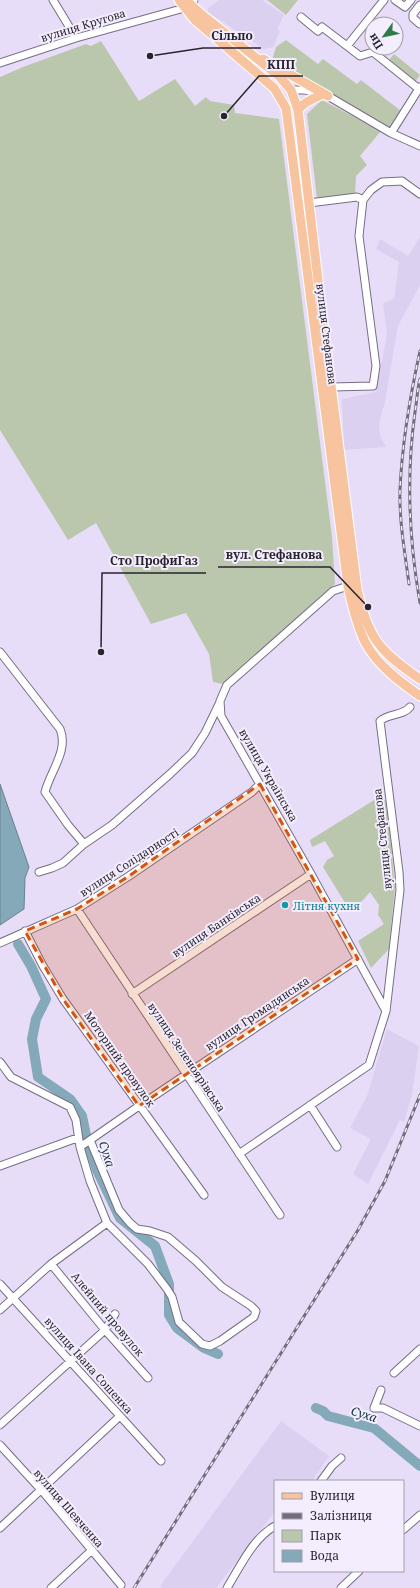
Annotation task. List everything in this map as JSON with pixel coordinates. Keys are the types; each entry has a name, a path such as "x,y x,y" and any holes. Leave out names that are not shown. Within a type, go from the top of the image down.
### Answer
{"main road":[{"path":"187,2 279,76 291,90"},
{"name":"вулиця Стефанова","path":"187,2 194,19 278,92 286,108 348,586 360,629 374,656 420,696"},
{"path":"248,52 274,64 325,95"},
{"path":"278,92 291,90"},
{"name":"вулиця Стефанова","path":"291,90 298,110 357,588 371,634 391,658 404,669 420,679"},
{"path":"298,110 309,100 325,95"},
{"path":"348,586 357,588"}],"street":[{"path":"53,0 76,38"},
{"path":"347,46 384,0"},
{"path":"395,0 405,7 411,0 420,6 413,14 413,18 420,24"},
{"name":"вулиця Кругова","path":"0,63 187,2"},
{"path":"301,17 318,31 322,27 360,56 373,52 419,88 391,133"},
{"path":"291,90 306,90 325,95 391,133 420,146"},
{"path":"332,387 373,386 376,366 359,236 363,200 370,190 382,182 402,181 420,194"},
{"path":"309,203 357,197 363,200"},
{"path":"39,872 63,863 84,844 112,825 192,753 205,733 227,685 333,591 348,586"},
{"path":"0,652 60,729 63,735 61,754 45,792 68,825 84,844"},
{"name":"вулиця Українська","path":"220,701 221,716 311,874 386,1011"},
{"name":"вулиця Стефанова","path":"386,1011 400,890 380,721 384,718 406,711 410,707"},
{"name":"вулиця Солідарності","path":"0,943 77,909 136,872 252,792 260,784"},
{"name":"вулиця Банківська","path":"132,994 311,874"},
{"name":"вулиця Зеленоярівська","path":"77,909 280,1215"},
{"name":"Моторний провулок","path":"25,931 43,966 63,999 204,1195"},
{"name":"вулиця Громадянська","path":"81,1147 186,1074 358,959"},
{"path":"239,1154 369,1065 386,1011"},
{"path":"0,1062 11,1077 70,1107 76,1120 78,1138 90,1181 107,1223 148,1264 167,1289 172,1297 179,1322 202,1344 210,1346 254,1317 256,1311 251,1306 222,1287 168,1236 137,1229 130,1223 119,1210 90,1140"},
{"path":"310,1105 337,1147"},
{"path":"0,1166 78,1138"},
{"path":"0,1310 51,1264 107,1223"},
{"name":"Алейний провулок","path":"51,1264 104,1330 148,1378"},
{"name":"вулиця Івана Сошенка","path":"0,1284 161,1461"},
{"path":"0,1425 104,1330 115,1314"},
{"path":"394,1373 420,1349"},
{"path":"381,1390 374,1408 384,1408 420,1426"},
{"path":"0,1528 120,1416"},
{"name":"вулиця Шевченка","path":"0,1445 41,1490 121,1585"},
{"path":"322,1480 332,1466 341,1458"},
{"path":"404,1529 420,1515"},
{"path":"227,1588 253,1547 266,1531 274,1527"},
{"path":"51,1588 92,1550"},
{"path":"341,1588 359,1572"}],"highlighted area":[{"path":"260,784 358,959 139,1106 63,999 25,931 77,909 129,876"}],"shaded area":[{"path":"219,0 262,0 284,15 277,29 280,31 273,47 264,49 208,12 208,8"},
{"path":"420,237 420,285 398,326 385,402 379,423 380,436 386,447 344,450 342,399 376,392 387,334 383,303 394,299 399,262 376,249 380,239 408,256"},
{"path":"387,1029 419,1046 412,1095 404,1122 400,1120 368,1184 353,1174 371,1139 350,1128 367,1096"},
{"path":"281,1421 329,1456 313,1480 274,1480 274,1514 216,1588 163,1588 160,1586"}],"green space":[{"path":"267,0 298,0 286,15"},
{"path":"286,40 318,64 323,59 357,84 361,80 401,111 391,128 274,60 273,57 276,47"},
{"path":"101,41 139,101 175,79 195,106 206,97 210,101 234,105 235,113 279,119 332,537 335,584 223,684 213,682 209,654 186,613 151,624 96,523 68,540 0,430 0,77 86,44 91,46"},
{"path":"392,56 396,56 420,75 415,82 389,60"},
{"path":"322,100 381,131 360,156 367,165 356,176 355,195 317,199 307,114"},
{"path":"379,797 387,801 395,887 389,949 371,968 358,941 384,924 378,915 379,905 370,892 362,901 352,907 347,906 323,867 327,860 334,856 325,841 312,847 310,840"}],"water":[{"path":"0,784 29,867 25,878 24,909 0,925"}],"waterway":[{"name":"Суха","path":"18,944 31,966 46,999 36,1019 32,1039 38,1077 70,1099 82,1116 87,1140 97,1170 120,1218 155,1246 169,1284 169,1315 177,1328 204,1348 218,1354"},
{"name":"Суха","path":"316,1408 323,1411 328,1416 374,1428 420,1466"}],"railway":[{"path":"409,584 401,525 400,490 407,420 420,351"},
{"path":"420,379 410,460 411,532 420,603"},
{"path":"134,1588 358,1230 385,1181 420,1095"}],"place":[{"name":"Сільпо","path":"150,56"},
{"name":"КПП","path":"224,116"},
{"name":"вул. Стефанова","path":"368,607"},
{"name":"Сто ПрофиГаз","path":"101,652"},
{"name":"Літня кухня","path":"285,905"}]}
